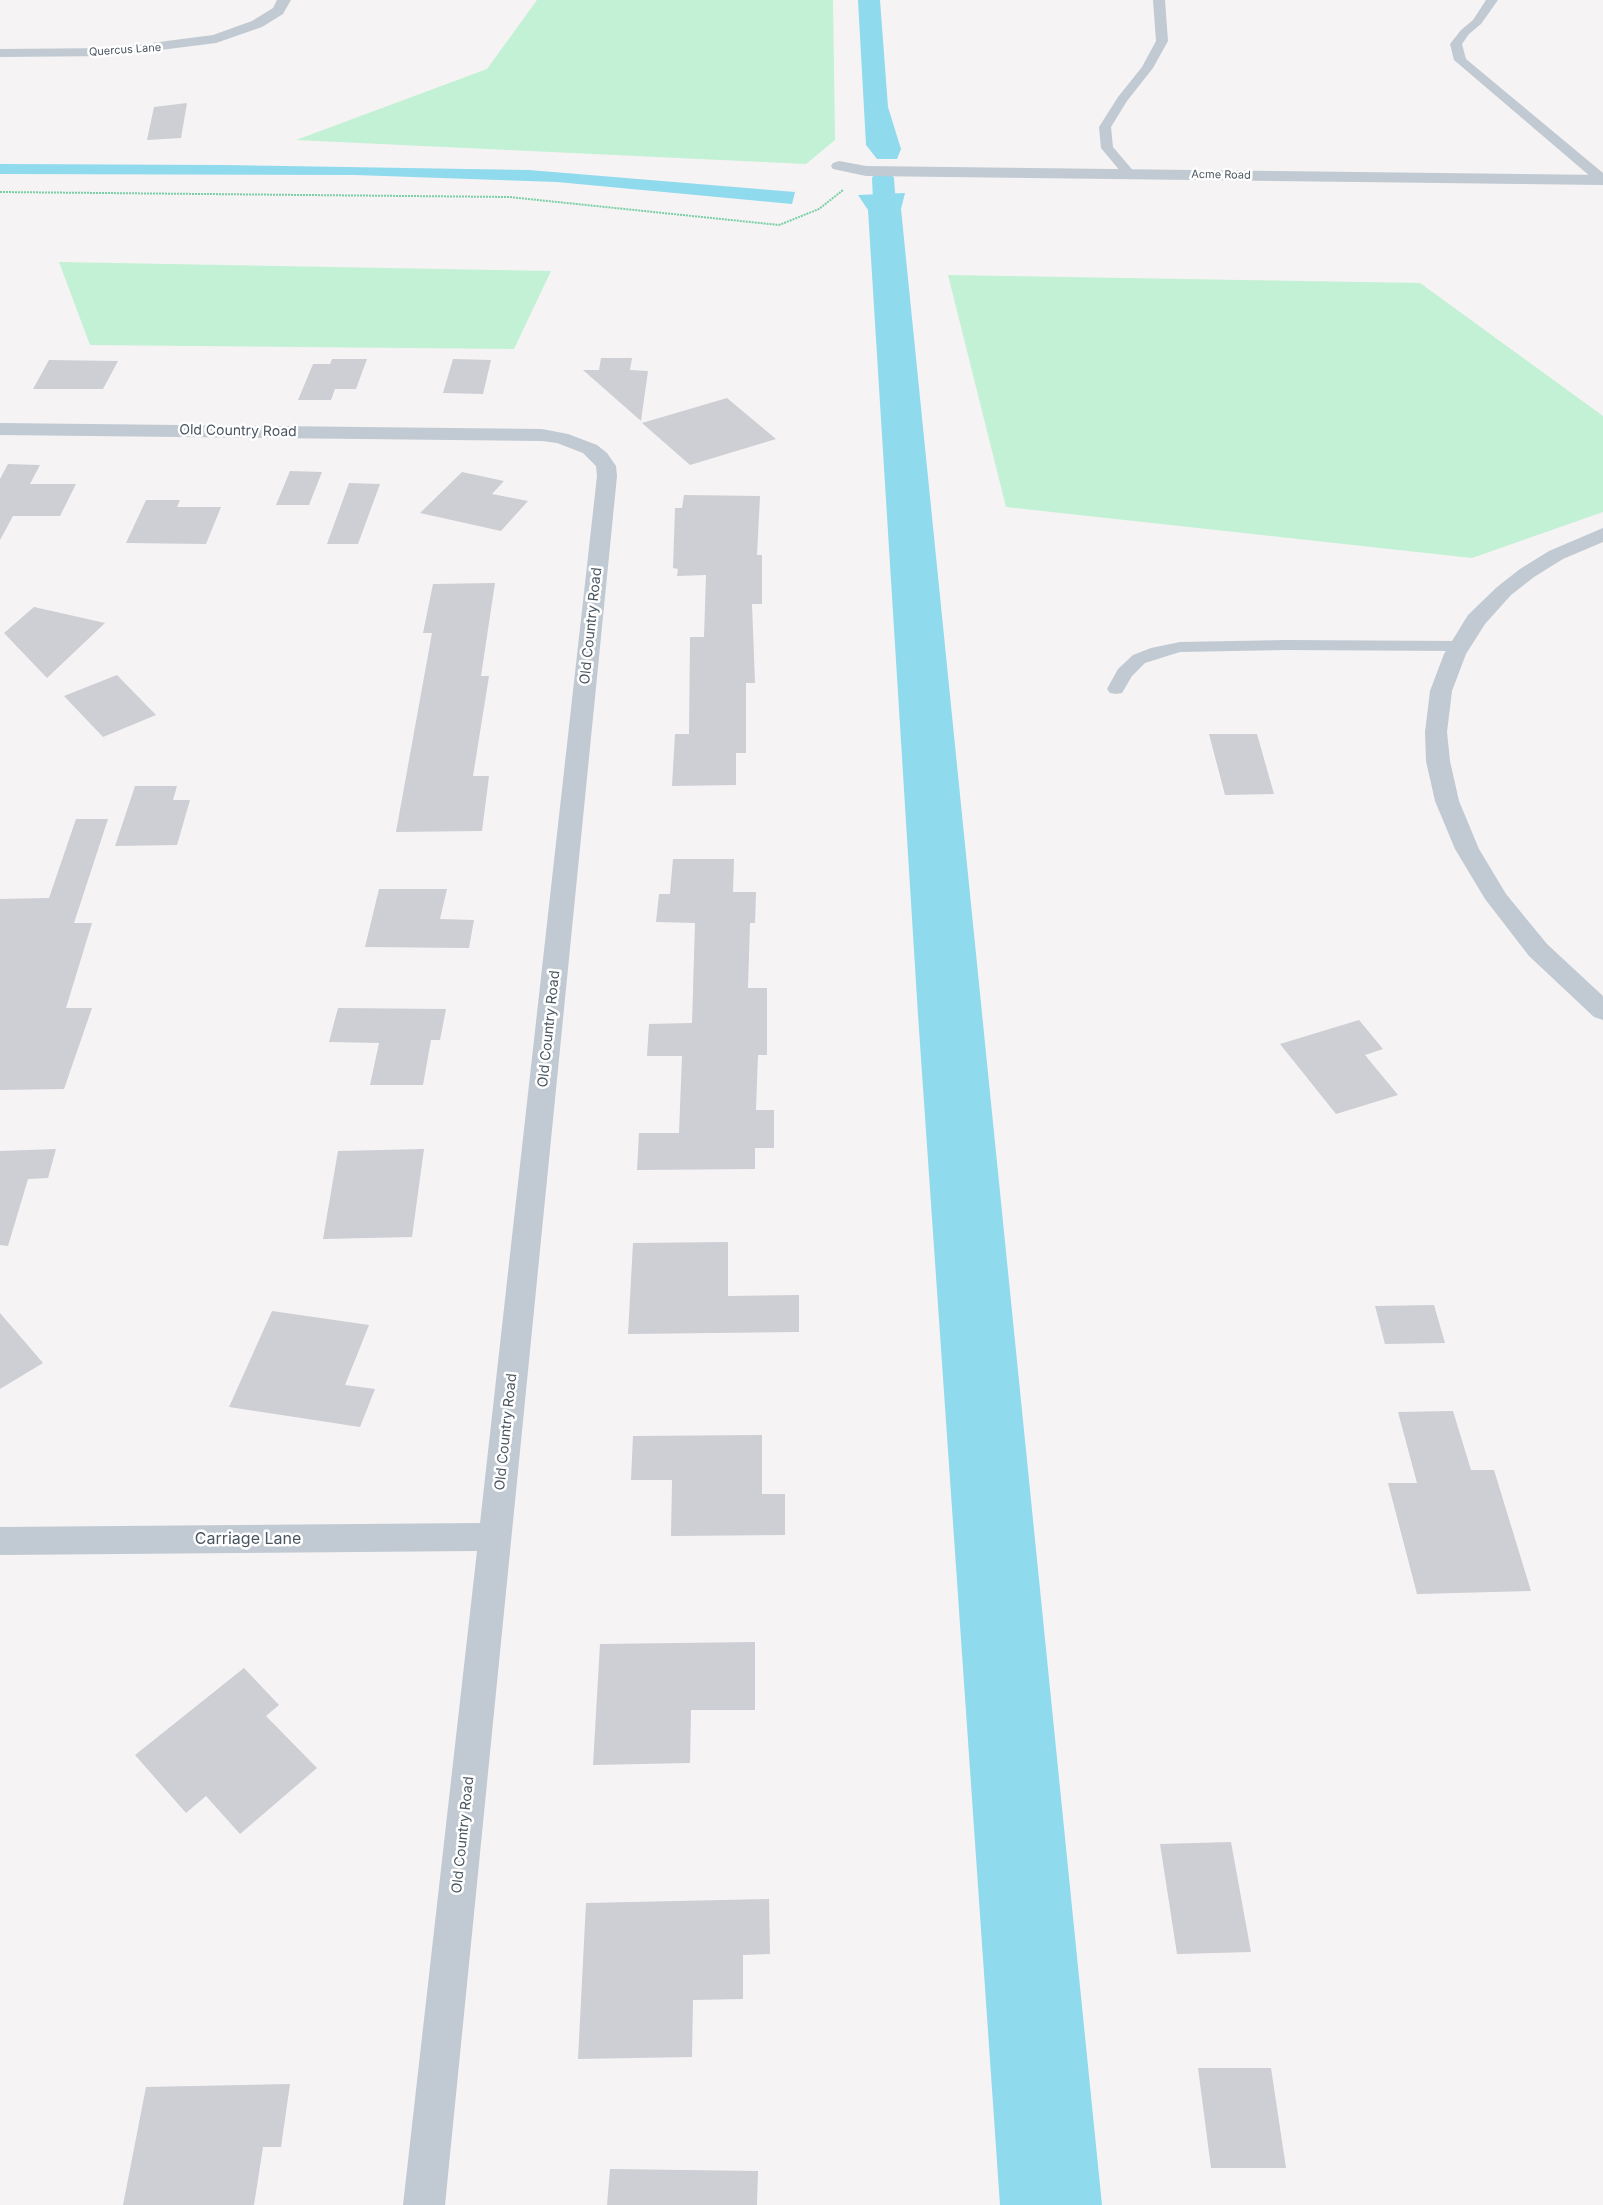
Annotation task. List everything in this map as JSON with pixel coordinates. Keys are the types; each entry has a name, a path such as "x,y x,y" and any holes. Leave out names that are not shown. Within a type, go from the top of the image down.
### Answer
{"street":[{"name":"Quercus Lane","path":"0,53 95,52 148,49 216,39 248,28 272,15 278,11 284,0"},
{"name":"Acme Road","path":"839,166 866,171 1603,180"},
{"name":"Old Country Road","path":"0,429 542,435 561,438 590,449 600,457 606,466 607,476 424,2205"},
{"path":"1603,534 1552,557 1512,585 1476,620 1455,654 1441,691 1436,732 1438,761 1447,801 1467,849 1498,899 1538,950 1603,1011"},
{"name":"Carriage Lane","path":"0,1541 495,1537"}],"lane":[{"path":"1130,174 1107,148 1105,127 1122,100 1148,68 1162,41 1159,0"},
{"path":"1492,0 1482,16 1465,32 1456,44 1460,60 1603,180"},
{"path":"1116,689 1124,673 1139,659 1157,652 1180,647 1286,645 1460,646"}],"path":[{"path":"0,192 509,197 779,225 819,209 866,171"}],"green space":[{"path":"537,0 833,0 835,140 806,164 296,140 487,69"},
{"path":"59,262 551,271 514,349 90,345"},
{"path":"948,275 1420,283 1603,416 1603,512 1472,558 1006,507"}],"water":[{"path":"858,0 880,0 888,107 901,149 897,159 877,159 866,145"},
{"path":"0,164 223,165 529,170 795,192 792,204 557,182 355,175 0,174"},
{"path":"905,193 901,209 1102,2205 1000,2205 918,1015 868,210 858,195"}],"building":[{"path":"187,103 181,138 147,140 154,107"},
{"path":"601,358 632,358 630,370 648,371 641,421 583,370 599,370"},
{"path":"332,359 367,359 356,389 335,389 331,400 298,400 313,364 330,364"},
{"path":"453,359 491,360 483,394 443,393"},
{"path":"49,360 118,361 103,389 33,389"},
{"path":"727,398 776,439 690,465 642,423"},
{"path":"8,464 40,465 30,484 76,484 60,516 13,516 0,540 0,479"},
{"path":"290,471 322,472 309,505 276,505"},
{"path":"462,472 504,481 492,494 528,501 501,531 420,513"},
{"path":"349,483 380,484 358,544 327,544"},
{"path":"684,495 760,496 757,555 762,555 762,604 752,604 755,683 746,683 746,753 736,753 736,785 672,786 675,734 689,734 690,637 704,637 706,575 677,576 678,569 673,568 675,508 682,508"},
{"path":"146,500 180,500 177,507 221,507 206,544 126,543"},
{"path":"495,583 481,676 489,676 473,776 489,776 482,831 396,832 432,633 423,633 433,584"},
{"path":"34,607 105,623 47,678 4,633"},
{"path":"117,675 156,715 103,737 64,696"},
{"path":"1209,734 1257,734 1274,794 1225,795"},
{"path":"135,786 177,786 173,800 190,800 177,845 115,846"},
{"path":"76,819 108,819 74,923 92,923 66,1008 92,1008 64,1089 0,1090 0,899 49,898"},
{"path":"673,859 734,859 733,892 756,892 755,923 750,923 748,988 767,988 767,1055 758,1055 756,1110 774,1110 774,1148 755,1148 755,1169 637,1170 639,1133 679,1133 682,1056 647,1056 649,1024 692,1023 695,923 656,922 659,894 670,894"},
{"path":"379,889 447,889 440,919 474,920 469,948 365,947"},
{"path":"338,1008 446,1009 440,1040 431,1040 423,1085 370,1085 379,1043 329,1042"},
{"path":"1359,1020 1383,1049 1365,1055 1398,1095 1336,1114 1280,1044"},
{"path":"56,1149 48,1178 28,1179 8,1246 0,1245 0,1151"},
{"path":"424,1149 412,1237 323,1239 338,1151"},
{"path":"728,1242 728,1296 799,1295 799,1332 628,1334 633,1243"},
{"path":"1434,1305 1445,1343 1385,1344 1375,1306"},
{"path":"272,1311 369,1325 345,1385 375,1389 360,1427 229,1407"},
{"path":"0,1313 43,1363 0,1389"},
{"path":"1453,1411 1471,1470 1494,1470 1531,1591 1417,1594 1388,1483 1417,1483 1398,1412"},
{"path":"762,1435 762,1494 785,1494 785,1535 671,1536 672,1480 631,1480 633,1436"},
{"path":"755,1642 755,1710 691,1710 690,1763 593,1765 600,1644"},
{"path":"244,1668 279,1705 266,1716 317,1768 240,1834 206,1796 186,1813 135,1755"},
{"path":"1231,1842 1251,1952 1177,1954 1160,1844"},
{"path":"769,1899 770,1954 743,1955 743,1999 693,2000 692,2057 578,2059 586,1903"},
{"path":"1198,2068 1271,2068 1286,2168 1211,2168"},
{"path":"290,2084 281,2147 263,2147 254,2205 123,2205 146,2087"},
{"path":"610,2169 758,2171 757,2205 607,2205"}],"waterway":[{"path":"883,178 887,247"}]}
